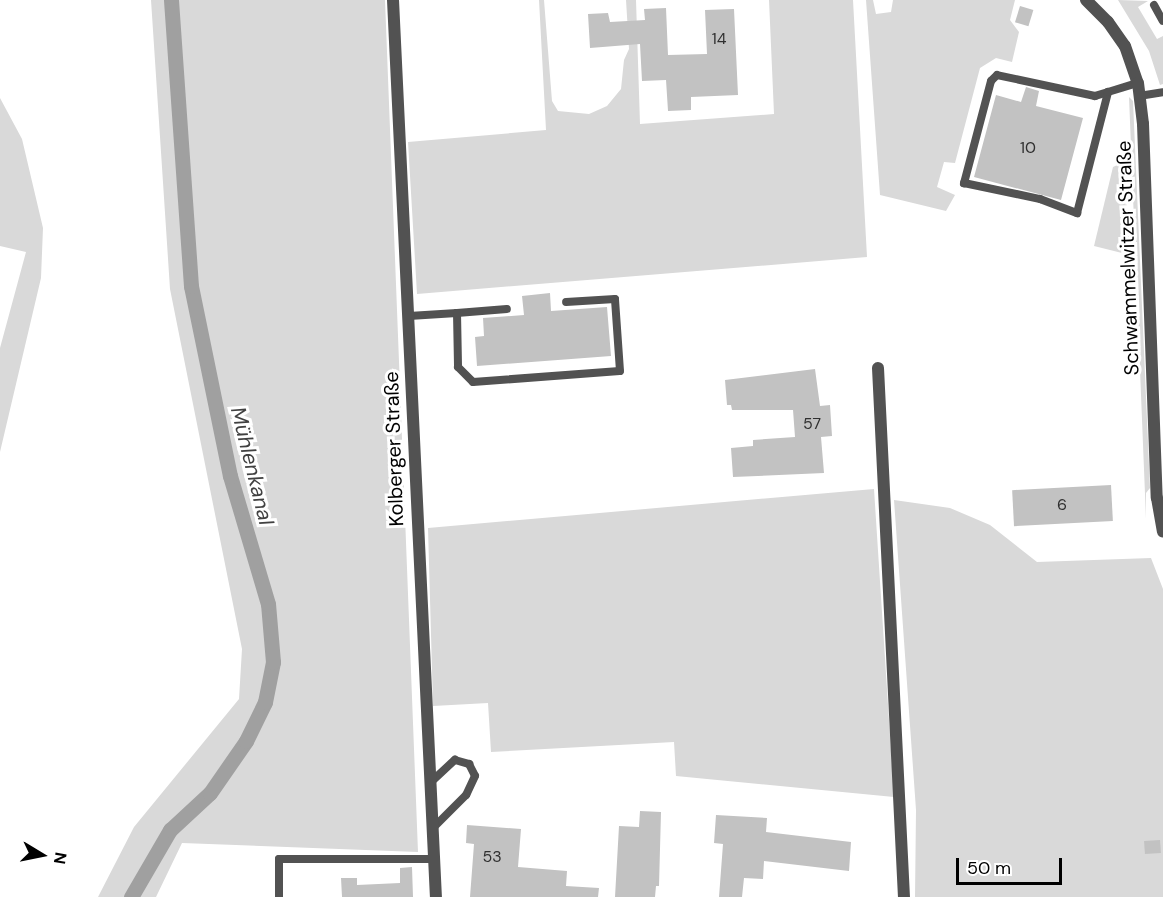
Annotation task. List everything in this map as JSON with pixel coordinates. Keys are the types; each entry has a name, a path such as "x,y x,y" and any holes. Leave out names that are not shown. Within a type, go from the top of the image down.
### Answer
{"street":[{"name":"Kolberger Straße","path":"393,0 436,897"},
{"name":"Schwammelwitzer Straße","path":"1086,0 1108,22 1125,46 1138,83 1157,359 1157,498 1163,531"},
{"path":"878,368 904,897"}],"lane":[{"path":"1154,5 1163,21"},
{"path":"1108,92 1077,213 1040,200 964,183 991,81 997,75 1095,96 1108,92 1138,83"},
{"path":"1139,96 1163,92"},
{"path":"457,313 458,367 473,382 620,370 615,299 566,302"},
{"path":"409,316 507,309"},
{"path":"431,782 455,760 469,764 475,776 466,795 433,828"},
{"path":"279,897 279,859 435,859"}],"shaded area":[{"path":"151,0 385,0 418,852 182,843 156,897 98,897 134,827 239,699 242,649 170,289"},
{"path":"539,0 544,0 552,101 558,111 589,114 607,106 621,89 624,60 629,49 626,0 636,0 640,124 774,114 769,0 853,0 867,257 417,294 408,142 546,130"},
{"path":"866,0 873,0 876,14 891,12 893,0 1015,0 1010,20 1019,32 1012,62 996,58 980,68 955,163 944,162 937,187 955,195 946,211 880,195"},
{"path":"1118,0 1148,1 1138,7 1157,39 1163,36 1163,84 1160,85 1149,51"},
{"path":"1129,97 1133,101 1150,488 1146,493 1146,519"},
{"path":"0,98 22,139 43,228 41,278 0,452 0,348 26,252 0,246"},
{"path":"1124,162 1130,255 1094,246 1113,167"},
{"path":"874,489 894,797 676,776 674,742 491,752 488,703 433,706 428,528"},
{"path":"894,500 950,508 990,525 1037,562 1151,558 1163,589 1163,897 915,897 916,810"}],"building":[{"path":"1020,6 1033,10 1028,26 1015,22"},
{"path":"666,8 668,55 707,54 705,10 734,9 738,95 691,97 691,110 668,111 666,80 642,81 640,44 590,48 588,14 608,13 610,22 645,20 644,9"},
{"path":"1026,87 1039,91 1036,106 1083,118 1061,200 974,177 996,95 1021,102"},
{"path":"550,293 551,311 607,307 611,356 477,366 475,337 484,336 483,318 524,315 522,296"},
{"path":"815,369 820,406 830,405 832,436 821,437 824,473 733,477 731,448 753,446 753,440 795,437 793,410 732,410 731,405 727,405 725,380"},
{"path":"1111,485 1113,521 1014,526 1012,490"},
{"path":"640,811 661,812 659,886 656,886 655,897 615,897 619,826 639,827"},
{"path":"716,815 767,818 766,832 851,842 849,871 764,861 763,879 744,878 742,897 719,897 723,844 714,843"},
{"path":"467,825 521,829 518,867 567,871 566,886 599,888 598,897 470,897 474,844 466,843"},
{"path":"1160,840 1161,853 1145,854 1144,841"},
{"path":"412,867 413,897 342,897 341,878 357,878 357,885 400,883 400,868"}],"waterway":[{"name":"Mühlenkanal","path":"131,897 170,830 210,793 246,741 265,702 273,662 268,604 230,476 191,286 171,0"}]}
